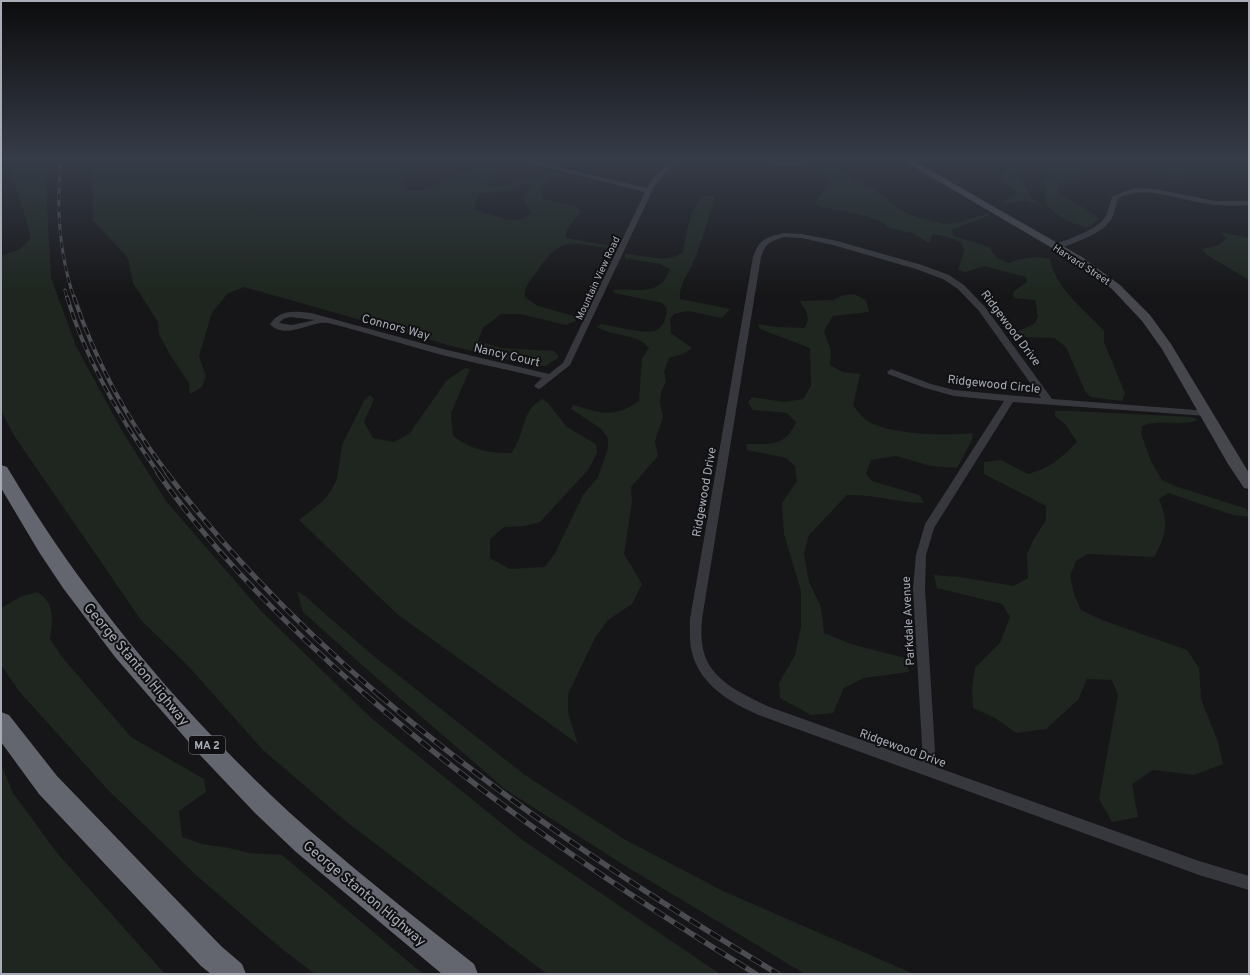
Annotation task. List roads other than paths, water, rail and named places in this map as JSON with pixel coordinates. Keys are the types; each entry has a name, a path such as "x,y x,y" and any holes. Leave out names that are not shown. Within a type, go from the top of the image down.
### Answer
{"highway":[{"name":"George Stanton Highway","path":"1,472 67,578 111,637 164,700 282,823 367,896 464,974"},
{"path":"1,723 48,785 206,950 232,974"}],"main road":[{"name":"Harvard Street","path":"982,204 1099,273 1135,306 1167,347 1241,473 1249,484"}],"street":[{"name":"Mountain View Road","path":"538,386 566,365 643,204"},
{"path":"1057,247 1099,228 1109,217 1112,204"},
{"name":"Ridgewood Drive","path":"1049,402 982,309 961,287 946,277 834,242 802,236 773,238 764,242 759,248 696,619 695,641 700,661 705,670 720,686 764,711 1198,868 1249,883"},
{"name":"Connors Way","path":"326,320 292,327 281,327 274,324 281,317 289,315 311,316 326,320 459,356"},
{"name":"Nancy Court","path":"459,356 550,378"},
{"name":"Ridgewood Circle","path":"891,372 941,391 1049,402"},
{"name":"Parkdale Avenue","path":"930,771 918,589 921,555 929,527 1010,398"},
{"path":"1049,402 1206,413"},
{"path":"1241,473 1249,491"}],"railway":[{"path":"59,204 62,246 74,298"},
{"path":"65,290 67,298"},
{"path":"67,297 94,367 131,433 159,474"},
{"path":"74,297 82,321 102,367 139,433 168,474"},
{"path":"158,473 204,534 256,591 310,645 367,696"},
{"path":"167,473 215,533 241,562 295,618 380,696"},
{"path":"366,695 459,772 506,808 604,877 756,974"},
{"path":"379,695 474,772 573,843 674,910 778,974"}]}
